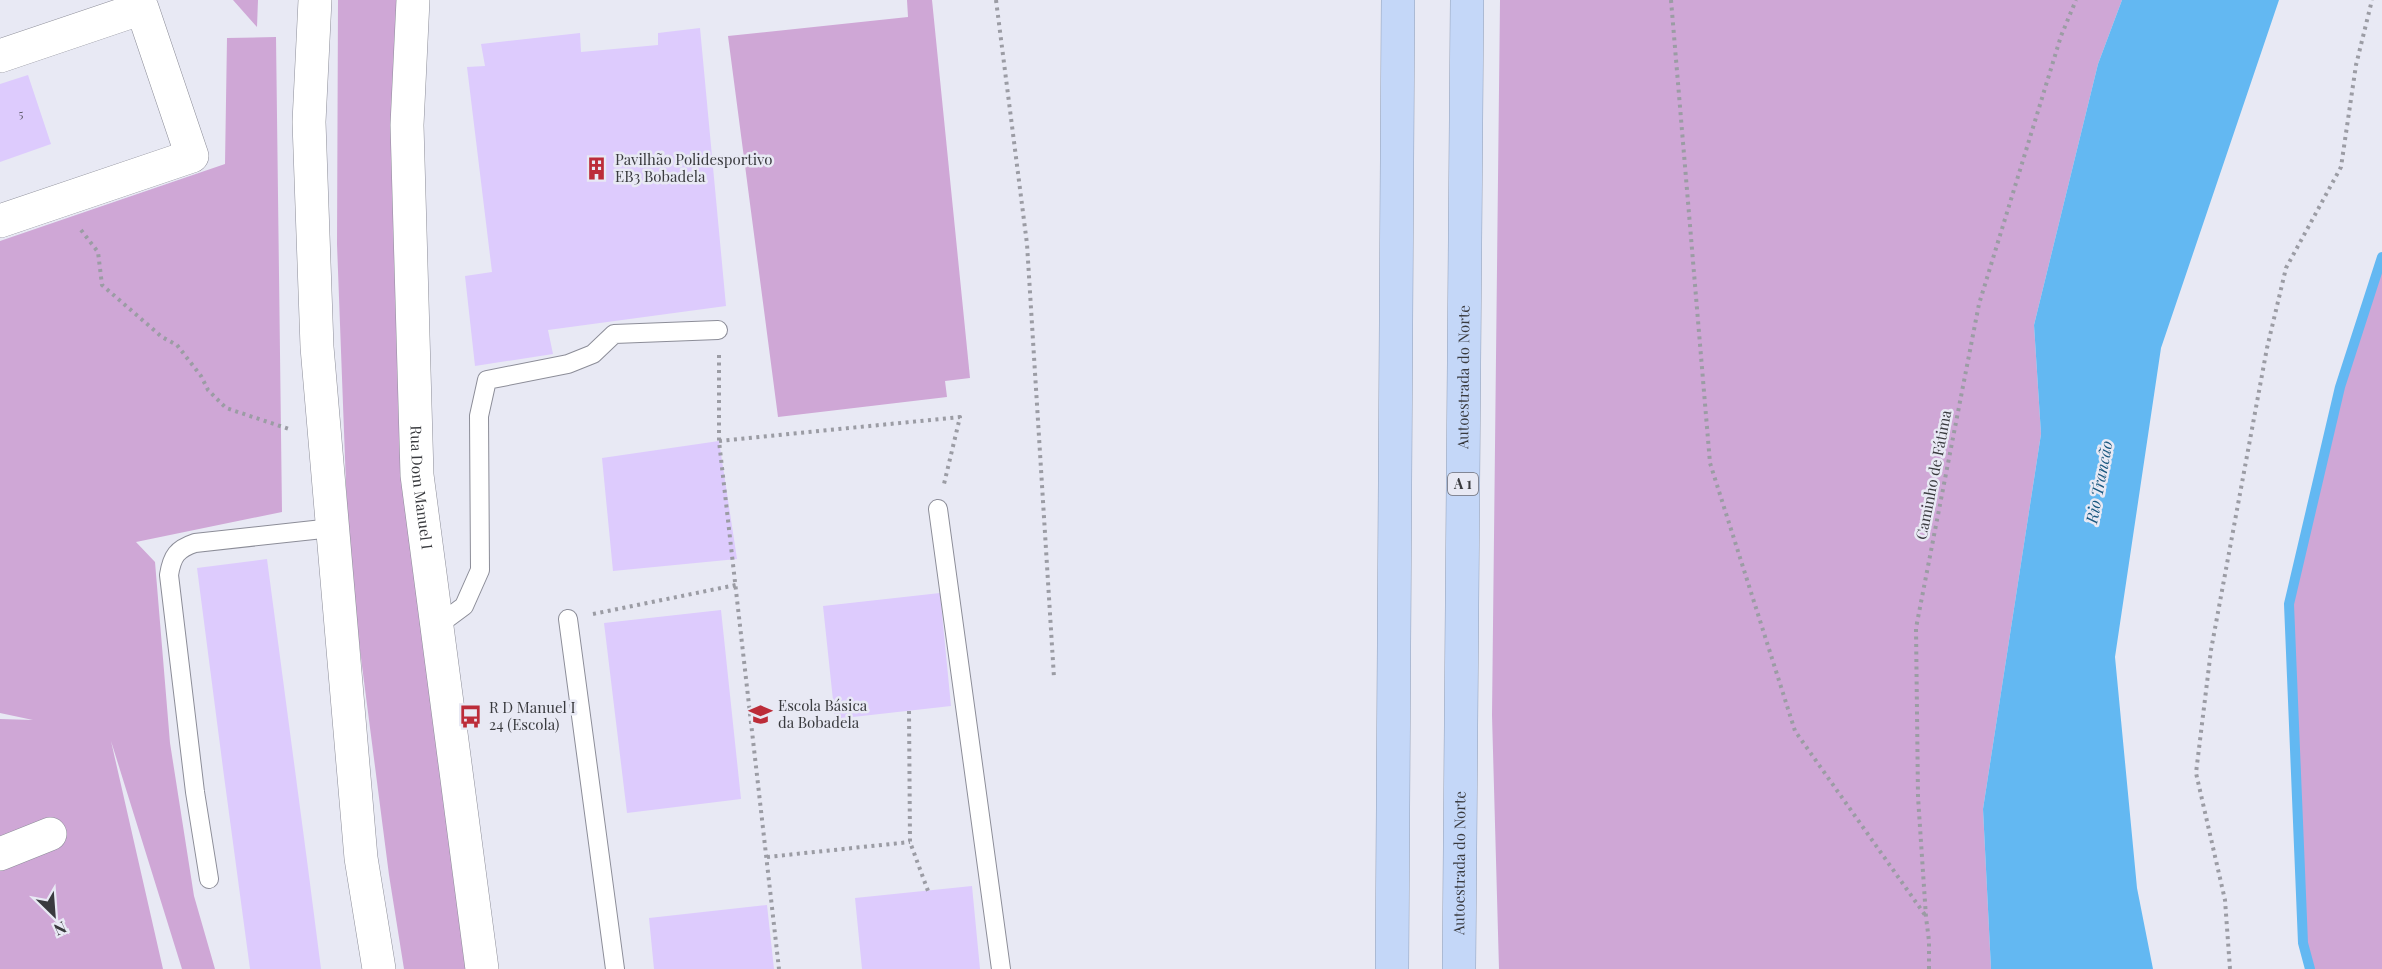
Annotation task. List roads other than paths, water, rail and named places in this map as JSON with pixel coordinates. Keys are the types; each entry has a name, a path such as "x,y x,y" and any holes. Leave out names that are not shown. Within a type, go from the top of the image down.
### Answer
{"highway":[{"path":"1392,969 1398,0"},
{"name":"Autoestrada do Norte","path":"1459,969 1467,0"}],"street":[{"path":"315,0 309,122 316,347 361,858 379,969"},
{"name":"Rua Dom Manuel I","path":"413,0 407,125 417,475 482,969"},
{"path":"0,56 142,8 192,156 0,221"},
{"path":"0,854 50,834"}],"lane":[{"path":"437,626 464,606 480,570 479,416 487,380 568,364 593,354 614,334 718,330"},
{"path":"938,509 1001,969"},
{"path":"209,879 195,792 169,575 174,554 184,546 195,543 332,528"},
{"path":"568,619 615,969"}],"water":[{"name":"Rio Trancão","path":"2122,0 2279,0 2161,348 2115,657 2137,888 2153,969 1991,969 1983,809 2041,434 2034,325 2098,64"}],"waterway":[{"path":"2310,969 2303,943 2289,604 2340,387 2382,257"}],"place":[{"name":"Pavilhão Polidesportivo EB3 Bobadela","path":"597,169"},
{"name":"Escola Básica da Bobadela","path":"760,715"},
{"name":"R D Manuel I 24 (Escola)","path":"471,717"}]}
